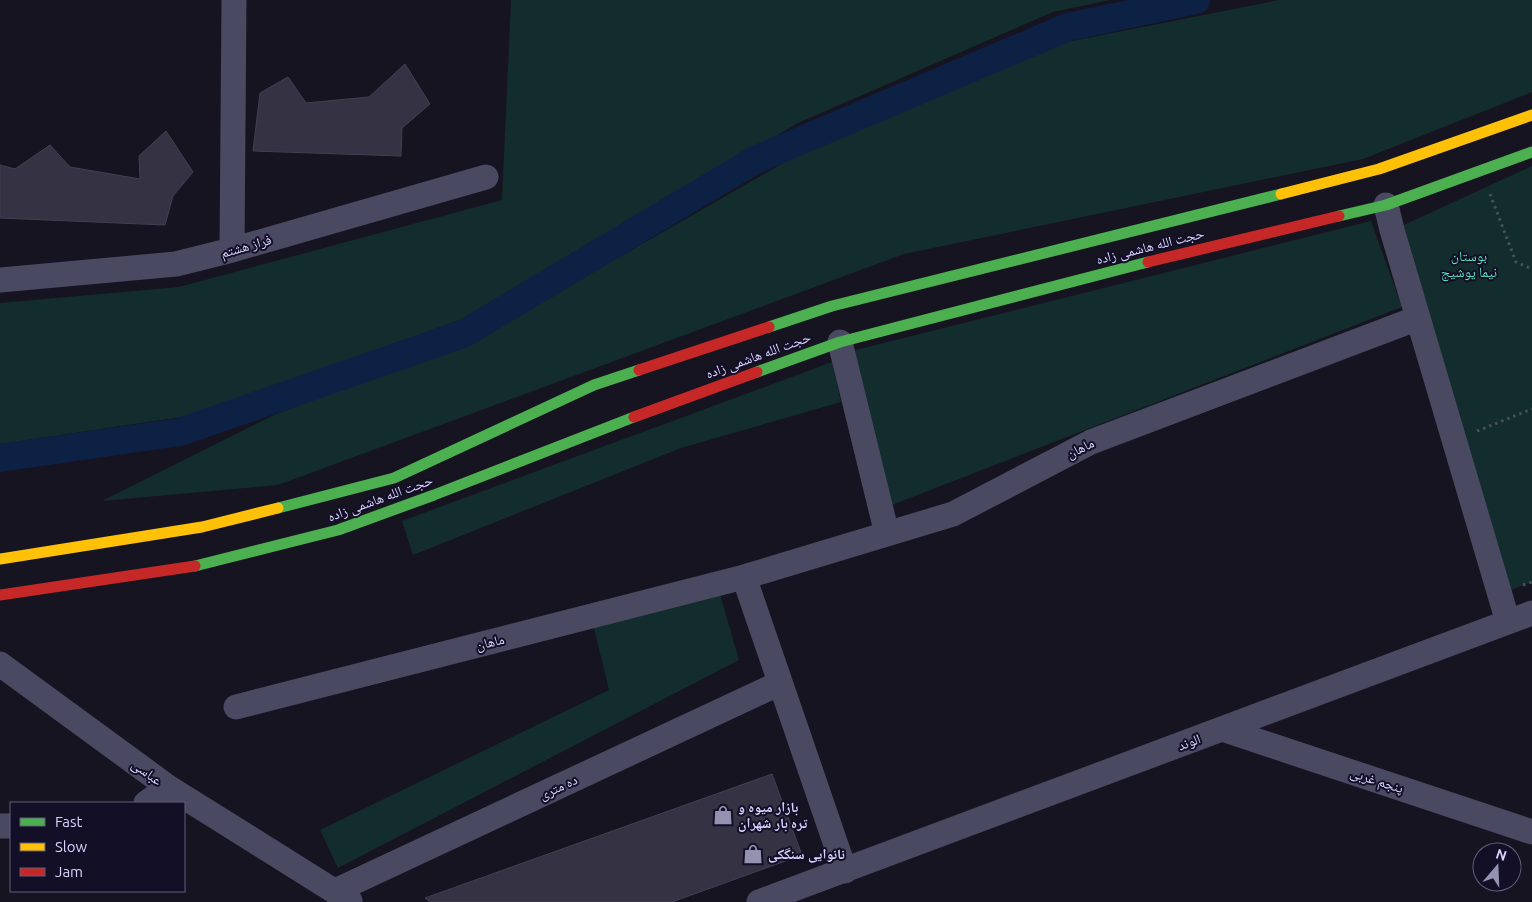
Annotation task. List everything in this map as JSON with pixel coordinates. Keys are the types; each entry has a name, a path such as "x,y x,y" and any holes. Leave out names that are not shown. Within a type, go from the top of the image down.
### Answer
{"street":[{"path":"232,250 234,0"},
{"path":"0,559 202,528 394,478 594,385 832,306 1118,236 1379,169 1532,115"},
{"name":"حجت الله هاشمی زاده","path":"0,595 193,566 338,530 434,495 665,405 840,342 1110,271 1386,205 1532,152"},
{"name":"فراز هشتم","path":"0,280 176,264 232,250 486,177"},
{"path":"1386,205 1508,622"},
{"name":"ماهان","path":"236,707 744,577 952,514 1091,442 1418,318"},
{"path":"840,342 888,534"},
{"path":"744,577 845,871"},
{"name":"الوند","path":"759,902 1532,612"},
{"name":"عباسی","path":"0,664 168,787 343,897"},
{"name":"ده متری","path":"343,897 780,683"},
{"name":"پنجم غربی","path":"1222,729 1532,832"},
{"path":"147,802 168,787"}],"path":[{"path":"1487,186 1516,262 1532,269"},
{"path":"1454,441 1532,409"}],"green space":[{"path":"511,0 1110,0 1053,12 798,123 474,315 195,415 0,444 0,303 179,287 502,200"},
{"path":"1279,0 1532,0 1532,92 1363,159 904,254 278,485 102,501 274,415 492,330 806,150 1061,43"},
{"name":"بوستان نیما یوشیج","path":"1532,166 1532,582 1500,594 1395,229"},
{"path":"1371,221 1402,307 879,510 848,352"},
{"path":"832,362 841,402 681,448 413,555 402,521"},
{"path":"717,584 739,660 338,868 320,830 609,690 591,616"}],"building":[{"path":"405,64 430,104 402,128 401,156 253,151 260,93 288,77 306,103 369,97"},
{"path":"166,131 193,172 173,196 165,225 0,218 0,165 15,169 50,145 70,167 140,179 139,156"},
{"name":"بازار میوه و تره بار شهران","path":"772,774 802,855 672,902 430,902 425,898"}],"waterway":[{"path":"0,458 180,432 463,334 755,160 1068,27 1196,0"}],"traffic: fast":[{"path":"1339,216 1386,205 1532,152"},
{"path":"769,327 832,306 1281,194"},
{"path":"757,372 840,342 1148,262"},
{"path":"278,508 394,478 594,385 639,370"},
{"path":"195,566 338,530 434,495 634,417"}],"traffic: slow":[{"path":"1281,194 1379,169 1532,115"},
{"path":"0,559 202,527 278,508"}],"traffic: jam":[{"path":"1148,262 1339,216"},
{"path":"639,370 769,327"},
{"path":"634,417 757,372"},
{"path":"0,595 195,566"}],"place":[{"name":"بازار میوه و تره بار شهران","path":"723,815"},
{"name":"نانوایی سنگکی","path":"753,854"}]}
